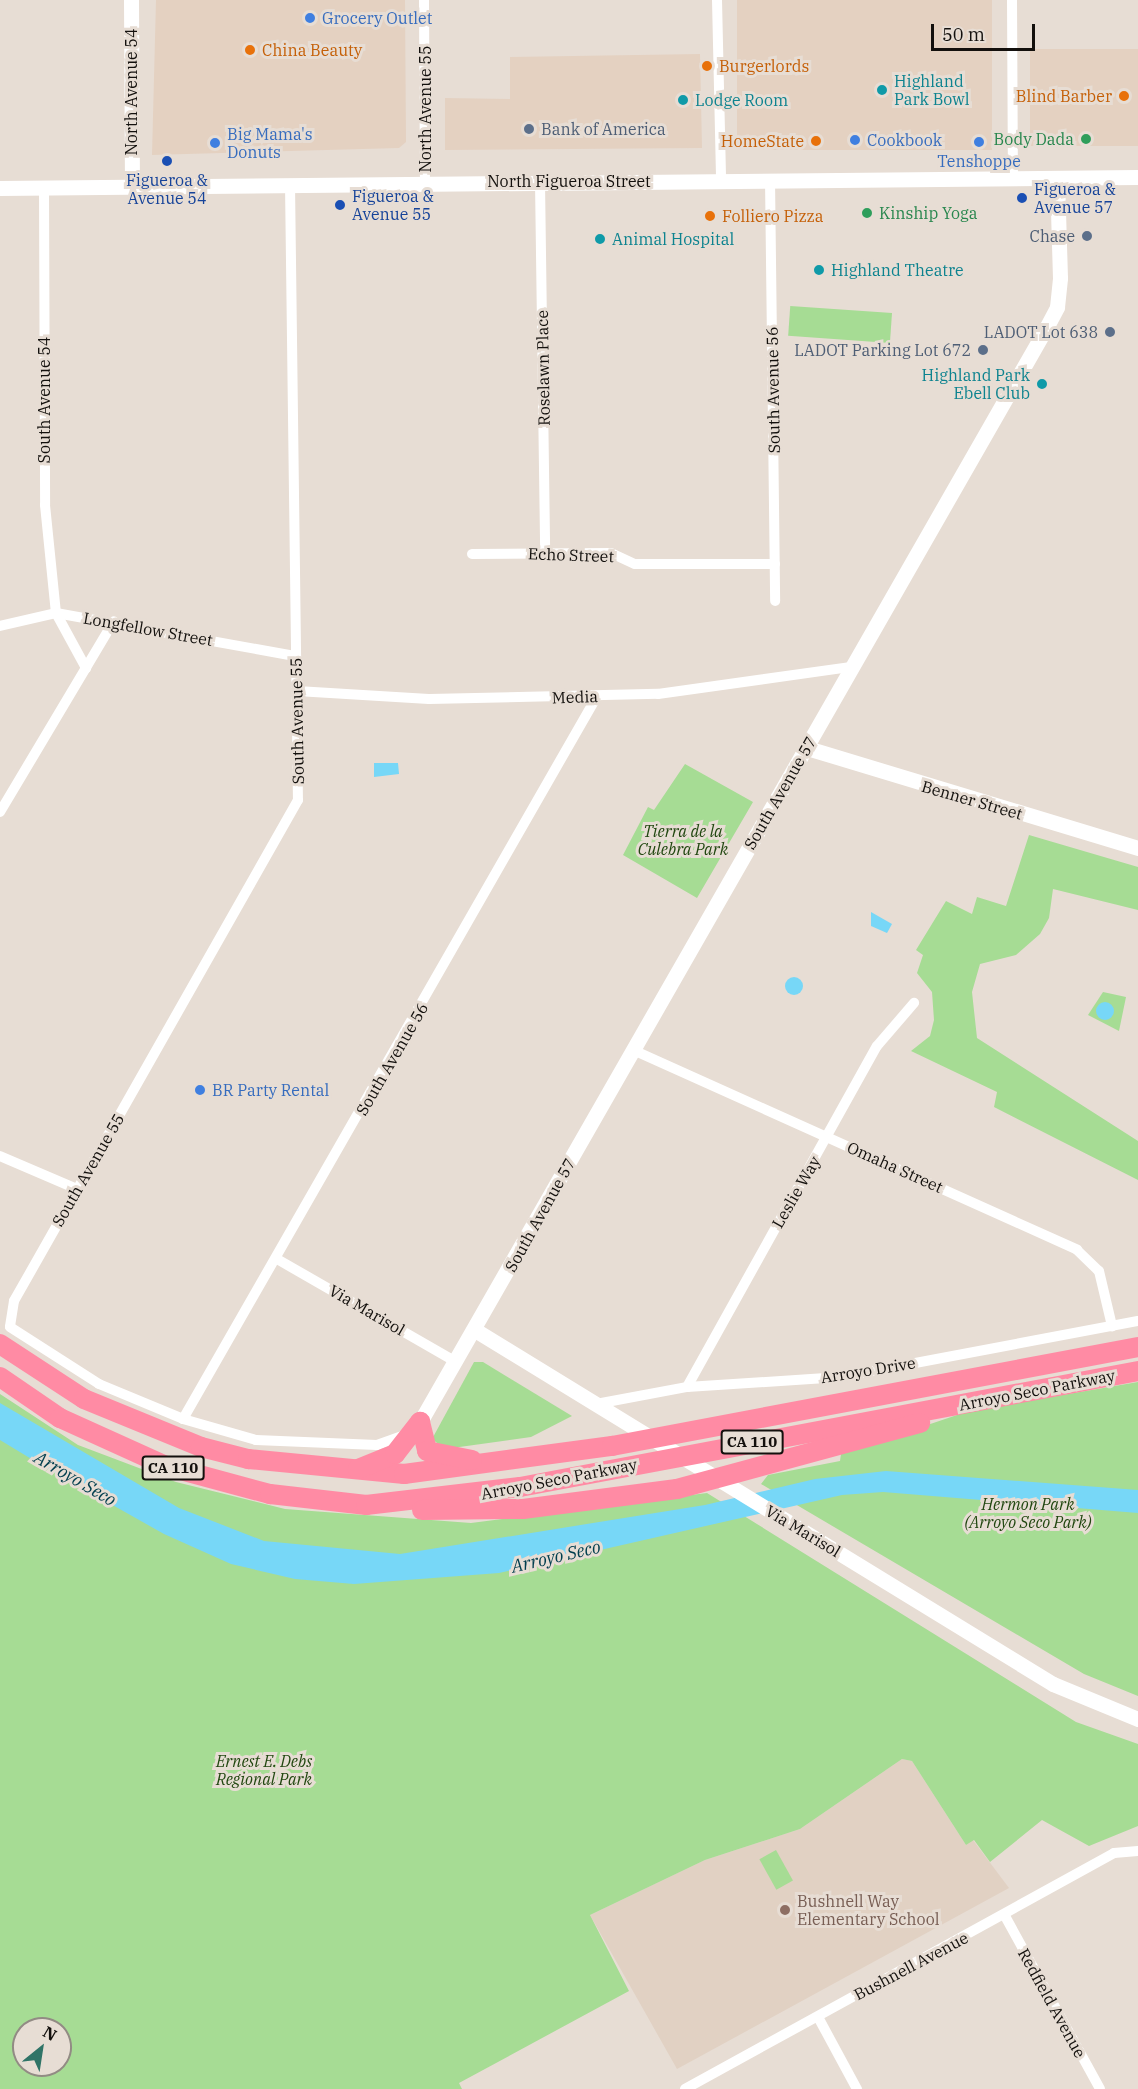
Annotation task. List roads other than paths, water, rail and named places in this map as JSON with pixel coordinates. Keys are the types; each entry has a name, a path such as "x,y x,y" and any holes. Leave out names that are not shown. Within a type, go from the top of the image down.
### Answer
{"highway":[{"name":"Arroyo Seco Parkway","path":"0,1344 84,1399 156,1432 248,1460 404,1474 493,1463 1138,1347"},
{"name":"Arroyo Seco Parkway","path":"0,1377 60,1418 166,1466 270,1494 366,1504 510,1489 1138,1371"},
{"path":"366,1504 471,1512 523,1509 716,1479 925,1421 957,1405"},
{"path":"356,1470 395,1454 420,1422"},
{"path":"420,1422 427,1451 493,1463"}],"street":[{"name":"North Avenue 54","path":"131,0 132,185"},
{"name":"North Avenue 55","path":"424,0 425,182"},
{"path":"717,0 721,180"},
{"path":"1012,0 1012,177"},
{"name":"North Figueroa Street","path":"0,188 425,182 1138,177"},
{"name":"South Avenue 57","path":"420,1422 475,1330 1057,306 1057,178"},
{"name":"South Avenue 56","path":"770,179 775,601"},
{"name":"Roselawn Place","path":"540,182 545,554"},
{"name":"South Avenue 55","path":"183,1419 99,1384 10,1327 14,1301 296,806 297,691 290,184"},
{"name":"South Avenue 54","path":"44,187 45,505 56,613"},
{"name":"Echo Street","path":"472,554 611,553 635,564 775,564"},
{"path":"56,613 86,668"},
{"name":"Longfellow Street","path":"0,626 56,613 114,621 296,656"},
{"path":"0,812 114,621"},
{"name":"Media","path":"297,691 429,699 697,692 851,667"},
{"name":"South Avenue 56","path":"183,1419 597,696"},
{"name":"Benner Street","path":"807,748 1138,848"},
{"name":"Leslie Way","path":"687,1388 877,1046 914,1002"},
{"name":"Omaha Street","path":"633,1050 1077,1250 1099,1271 1112,1326"},
{"path":"0,1156 77,1189"},
{"name":"Via Marisol","path":"277,1258 456,1362"},
{"name":"Arroyo Drive","path":"596,1404 687,1388 841,1377 1138,1321"},
{"name":"Via Marisol","path":"475,1330 1076,1697 1138,1719"},
{"path":"183,1419 256,1440 316,1446 395,1441 420,1422"},
{"name":"Bushnell Avenue","path":"685,2089 1005,1916 1114,1853 1138,1851"},
{"name":"Redfield Avenue","path":"1005,1916 1100,2089"},
{"path":"818,2017 857,2089"}],"water":[{"path":"374,763 398,763 399,774 374,777"},
{"path":"871,912 892,924 887,933 871,926"},
{"path":"794,977 800,980 803,986 800,992 794,995 788,992 785,986 788,980"},
{"path":"1105,1002 1111,1005 1114,1011 1111,1017 1105,1020 1099,1017 1096,1011 1099,1005"},
{"name":"Arroyo Seco","path":"0,1403 179,1508 264,1541 400,1554 705,1505 815,1479 886,1471 1138,1490 1138,1513 883,1492 842,1495 499,1573 354,1584 295,1579 231,1564 164,1534 38,1463 0,1440"}],"place":[{"name":"Grocery Outlet","path":"310,18"},
{"name":"China Beauty","path":"250,50"},
{"name":"Burgerlords","path":"707,66"},
{"name":"Highland Park Bowl","path":"882,90"},
{"name":"Blind Barber","path":"1124,96"},
{"name":"Lodge Room","path":"683,100"},
{"name":"Bank of America","path":"529,129"},
{"name":"Body Dada","path":"1086,139"},
{"name":"Cookbook","path":"855,140"},
{"name":"HomeState","path":"816,141"},
{"name":"Tenshoppe","path":"979,142"},
{"name":"Big Mama's Donuts","path":"215,143"},
{"name":"Figueroa & Avenue 54","path":"167,161"},
{"name":"Figueroa & Avenue 57","path":"1022,198"},
{"name":"Figueroa & Avenue 55","path":"340,205"},
{"name":"Kinship Yoga","path":"867,213"},
{"name":"Folliero Pizza","path":"710,216"},
{"name":"Chase","path":"1087,236"},
{"name":"Animal Hospital","path":"600,239"},
{"name":"Highland Theatre","path":"819,270"},
{"name":"LADOT Lot 638","path":"1110,332"},
{"name":"LADOT Parking Lot 672","path":"983,350"},
{"name":"Highland Park Ebell Club","path":"1042,384"},
{"name":"BR Party Rental","path":"200,1090"},
{"name":"Bushnell Way Elementary School","path":"785,1910"}],"park label":[{"name":"Tierra de la Culebra Park","path":"683,840"},
{"name":"Hermon Park (Arroyo Seco Park)","path":"1028,1513"},
{"name":"Ernest E. Debs Regional Park","path":"264,1770"}]}
